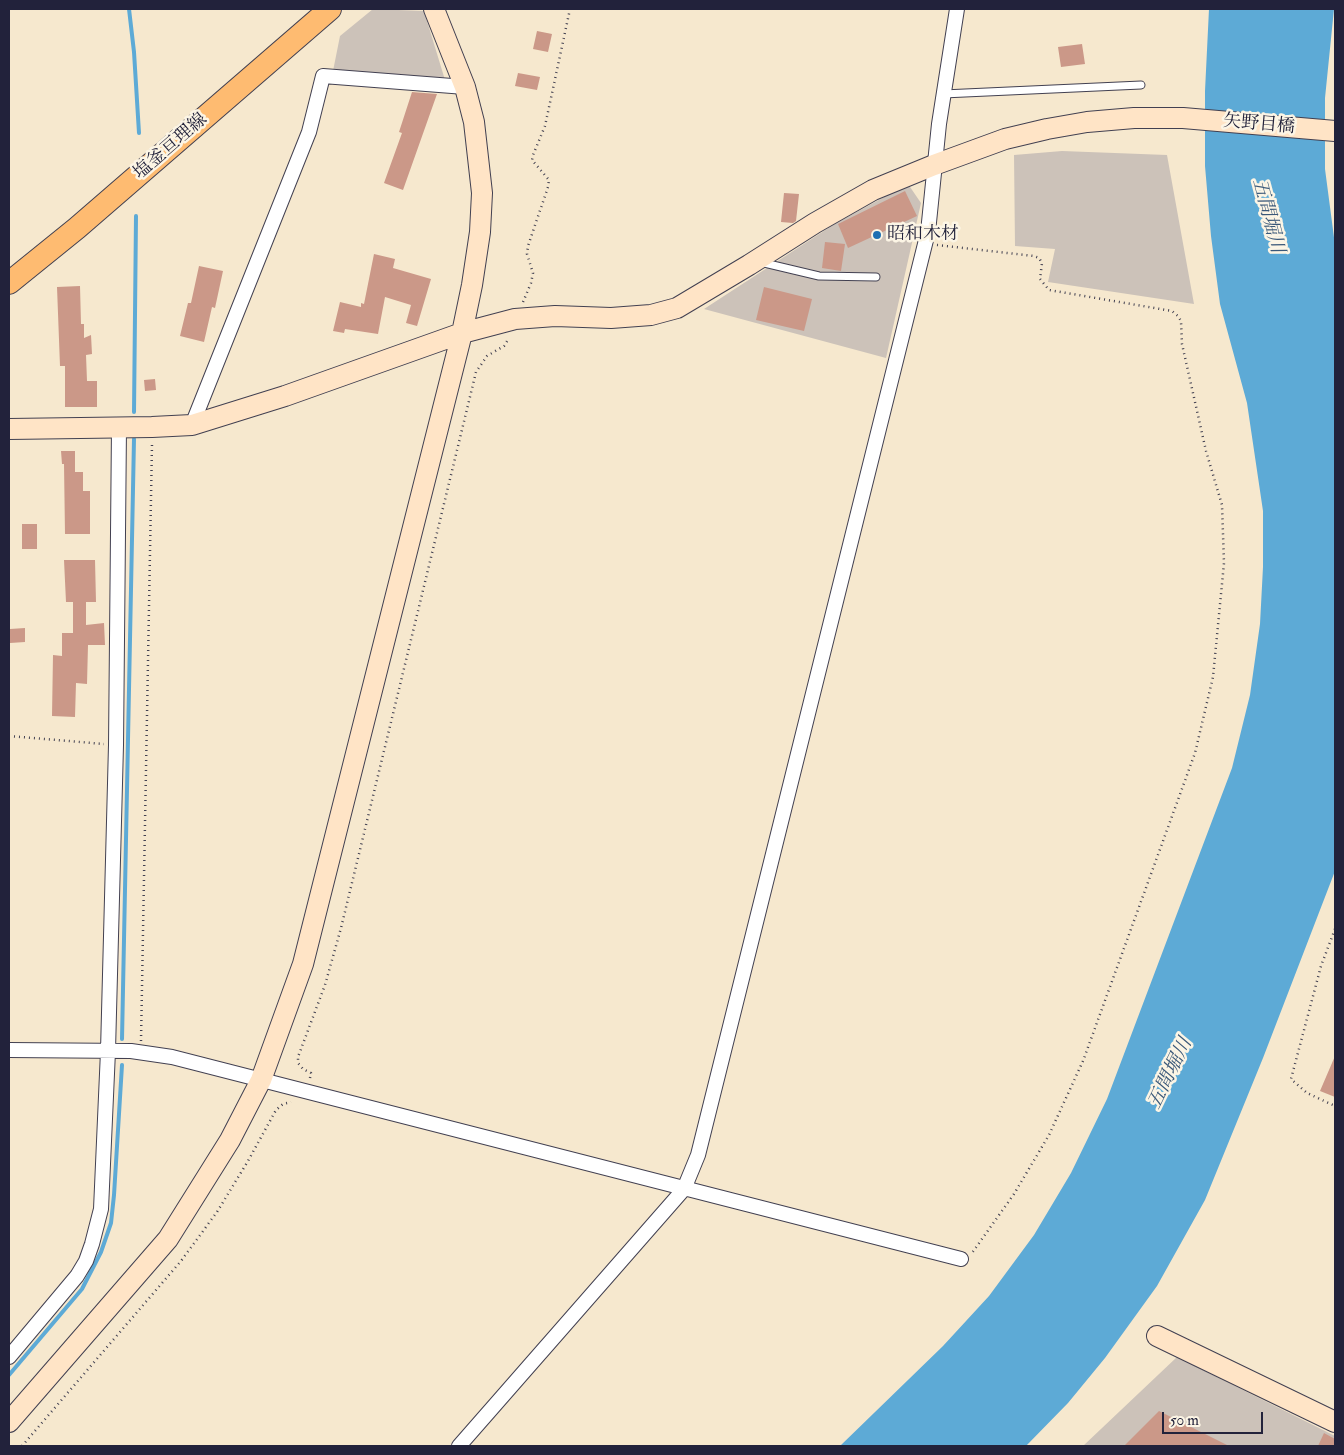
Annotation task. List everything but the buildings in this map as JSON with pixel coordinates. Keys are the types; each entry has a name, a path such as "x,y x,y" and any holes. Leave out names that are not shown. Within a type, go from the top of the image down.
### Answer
{"main road":[{"name":"塩釜亘理線","path":"9,283 77,228 330,9"}],"street":[{"path":"9,1422 168,1239 230,1140 261,1080 303,964 462,333 480,232 482,193 474,122 465,87 434,9"},
{"path":"459,1446 684,1189 698,1154 928,232 934,165 957,9"},
{"path":"192,425 309,132 323,76 465,87"},
{"name":"矢野目橋","path":"9,429 192,425 285,396 462,333 515,319 555,316 611,318 651,315 677,308 757,261 815,223 873,190 1005,139 1047,129 1087,122 1134,118 1184,118 1335,132"},
{"path":"9,1356 71,1284 86,1261 102,1201 116,745 119,428"},
{"path":"9,1050 141,1052 172,1057 961,1259"},
{"path":"1157,1336 1335,1422"}],"lane":[{"path":"944,94 1141,85"},
{"path":"757,261 819,276 876,277"}],"path":[{"path":"22,1446 181,1261 217,1212 276,1110 283,1104 305,1102 311,1073 302,1069 298,1063 298,1057 325,985 341,928 476,372 487,356 504,346 509,339 515,319 531,284 533,273 527,254 549,180 532,160 545,126 570,9"},
{"path":"925,244 1034,256 1039,258 1042,263 1040,279 1049,290 1172,311 1178,316 1181,321 1182,344 1206,450 1222,506 1224,563 1213,678 1195,752 1082,1061 1048,1135 1014,1194 974,1251 961,1259"},
{"path":"141,1052 152,427"},
{"path":"9,736 116,745"},
{"path":"1335,928 1321,966 1291,1079 1307,1093 1335,1106"}],"shaded area":[{"path":"373,9 424,11 445,80 333,71 340,36"},
{"path":"1062,151 1167,155 1194,304 1048,282 1055,249 1015,246 1014,155"},
{"path":"908,184 921,203 886,358 704,309 833,225"},
{"path":"1177,1357 1335,1436 1335,1446 1083,1446"}],"water":[{"name":"五間堀川","path":"1209,9 1334,9 1325,98 1325,169 1335,245 1335,871 1263,1058 1205,1200 1157,1286 1105,1358 1068,1403 1026,1446 840,1446 943,1346 989,1296 1034,1235 1071,1173 1107,1099 1232,768 1250,695 1260,624 1263,511 1247,403 1220,304 1211,236 1205,166 1205,91"}],"waterway":[{"path":"129,9 134,52 139,133"},
{"path":"134,412 136,216"},
{"path":"122,1039 134,439"},
{"path":"9,1375 82,1289 101,1252 111,1223 122,1065"}],"place":[{"name":"昭和木材","path":"877,235"}]}
